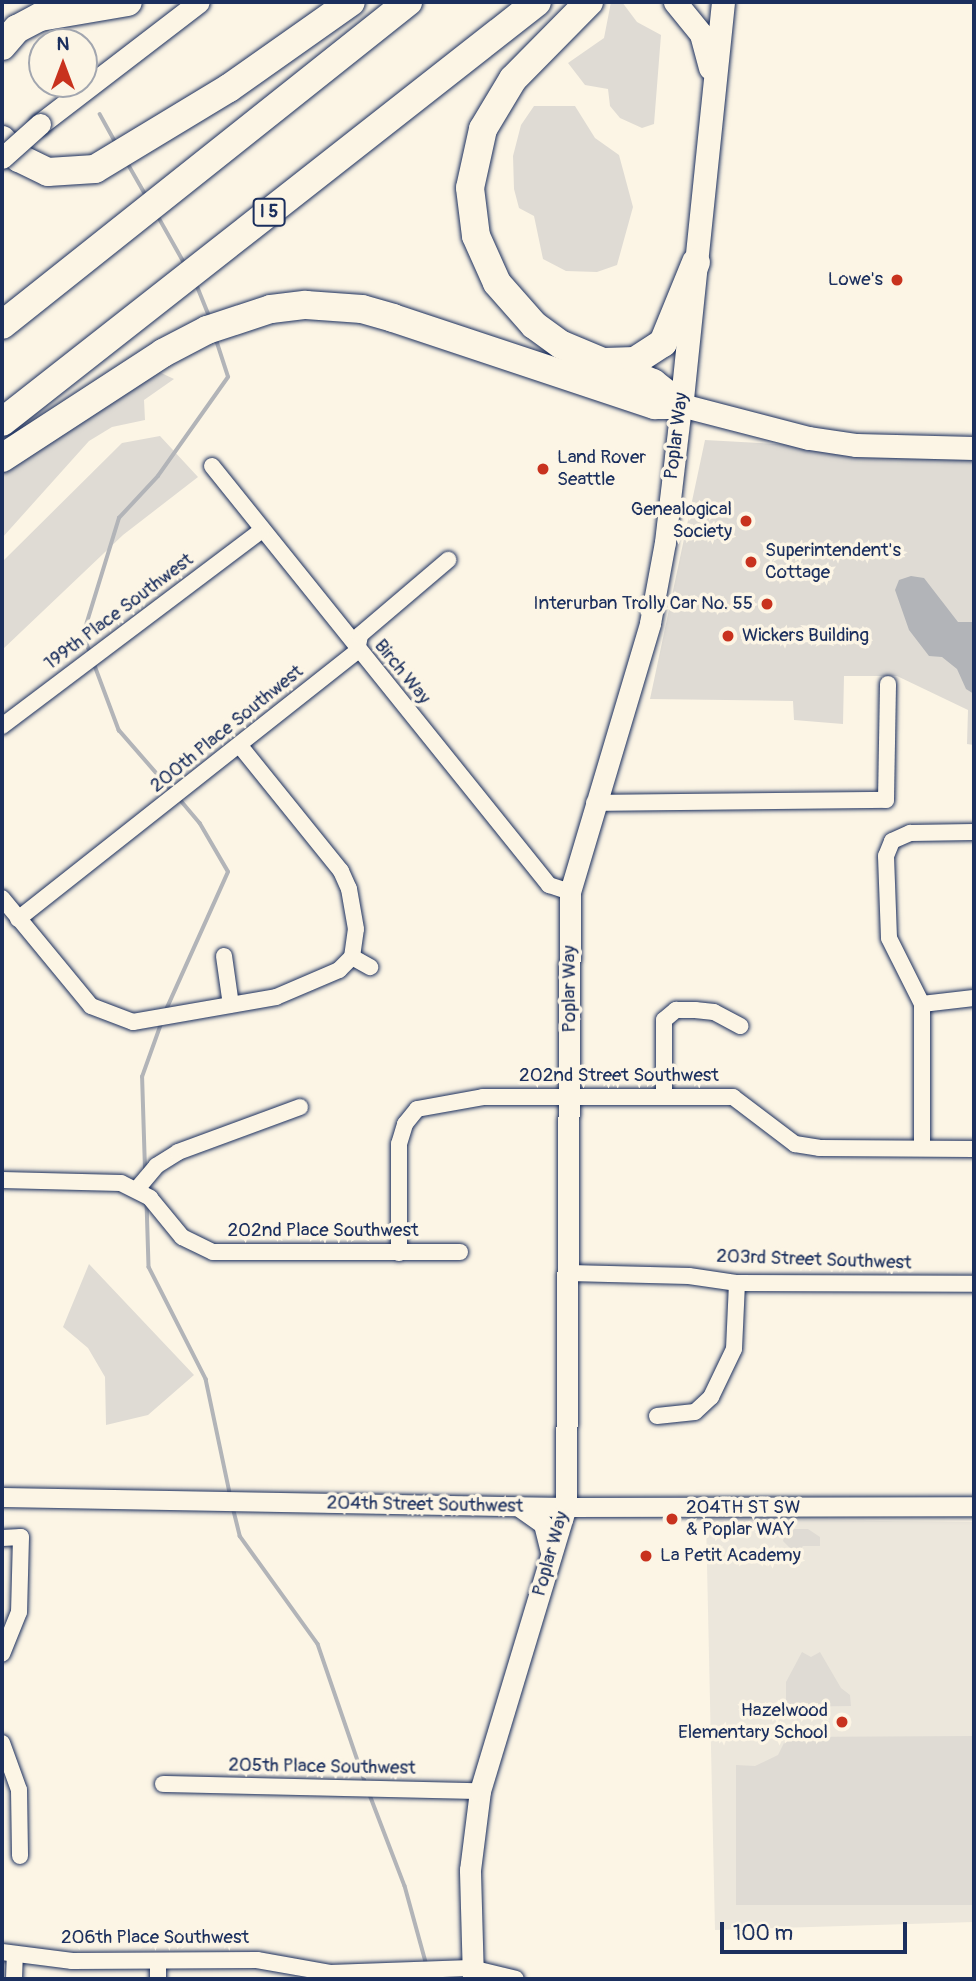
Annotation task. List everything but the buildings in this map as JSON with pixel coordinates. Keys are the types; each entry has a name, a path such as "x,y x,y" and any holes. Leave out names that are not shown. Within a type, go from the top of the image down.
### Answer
{"highway":[{"path":"2,46 17,29 40,17 128,2"},
{"path":"2,140 19,158 48,172 95,169 229,88 351,2"},
{"path":"2,325 408,2"},
{"name":"I 5","path":"2,422 537,2"},
{"path":"589,2 513,79 494,106 477,147 470,188 484,259 512,304 562,345 653,383 681,405"},
{"path":"602,362 635,361 663,343 696,262"},
{"path":"2,458 163,353 207,330 271,309 306,305 362,309 393,317 655,405 681,405"}],"main road":[{"path":"2,158 151,35 199,2"},
{"path":"675,2 701,34 713,87"},
{"name":"Poplar Way","path":"472,1973 470,1871 480,1791 566,1507 570,892 594,803 650,623 665,542 723,2"},
{"path":"681,405 821,440 974,448"}],"street":[{"name":"Birch Way","path":"212,466 261,531 549,885 570,892"},
{"name":"199th Place Southwest","path":"2,726 261,531"},
{"name":"200th Place Southwest","path":"18,919 241,747 358,651 360,635 448,560"},
{"path":"594,803 886,800 888,684"},
{"path":"2,898 72,988 91,1006 116,1017 155,1022 276,997 318,983 352,957 355,911 341,871 241,747"},
{"path":"922,1148 922,1004 889,938 886,856 892,841 910,833 974,832"},
{"path":"224,956 231,1005"},
{"path":"352,957 370,967"},
{"path":"922,1004 974,999"},
{"path":"664,1096 664,1020 676,1010 695,1010 713,1012 740,1026"},
{"name":"202nd Street Southwest","path":"399,1253 399,1144 417,1109 483,1097 733,1097 795,1144 819,1148 974,1149"},
{"path":"2,1180 101,1180 137,1189 156,1166 178,1152 300,1107"},
{"name":"202nd Place Southwest","path":"137,1189 182,1237 213,1252 460,1252"},
{"name":"203rd Street Southwest","path":"569,1273 689,1276 737,1283 974,1284"},
{"path":"657,1416 695,1412 711,1397 734,1349 737,1283"},
{"name":"204th Street Southwest","path":"2,1497 566,1507 974,1506"},
{"path":"519,1506 543,1524 551,1557"},
{"path":"2,1538 22,1537 19,1612 2,1654"},
{"path":"3,1747 19,1790 20,1856"},
{"name":"205th Place Southwest","path":"163,1784 480,1791"},
{"path":"8,1953 14,1979"},
{"name":"206th Place Southwest","path":"8,1953 72,1961 257,1960 330,1976 472,1973 516,1979"},
{"path":"158,1961 158,1979"}],"shaded area":[{"path":"611,2 622,2 637,22 661,35 654,124 642,128 620,118 610,106 608,89 585,85 568,63 604,38"},
{"path":"534,106 575,106 595,138 619,155 633,207 617,265 597,272 566,271 543,259 534,216 519,208 514,189 513,156 521,125"},
{"path":"155,370 174,379 144,400 145,420 112,427 89,441 2,538 2,473"},
{"path":"160,436 198,477 123,535 2,650 2,562 122,443"},
{"path":"705,440 974,455 974,745 967,744 968,710 897,676 844,676 843,724 794,720 793,701 650,699"},
{"path":"911,576 924,578 958,622 974,622 974,694 966,689 957,669 942,657 929,656 909,630 895,590 899,580"},
{"path":"89,1264 194,1375 148,1415 106,1425 105,1377 88,1348 63,1327"},
{"name":"Hazelwood Elementary School","path":"706,1519 974,1522 974,1922 715,1930"},
{"path":"786,1529 808,1529 820,1537 820,1546 803,1546 796,1554 783,1541"},
{"path":"802,1652 811,1657 820,1652 841,1688 850,1695 851,1706 786,1707 786,1682"},
{"path":"974,1736 974,1905 736,1905 736,1765 755,1766 778,1755 787,1737"}],"waterway":[{"path":"100,114 116,143"},
{"path":"127,162 147,197"},
{"path":"158,216 185,264"},
{"path":"196,283 210,318"},
{"path":"90,653 83,635 119,518 158,476 228,377 216,339"},
{"path":"94,663 119,730 173,792"},
{"path":"166,1010 228,872 200,824 178,798"},
{"path":"145,1170 142,1077 161,1024"},
{"path":"147,1202 149,1267 206,1379 230,1493"},
{"path":"233,1507 240,1536 318,1644 366,1784"},
{"path":"370,1795 405,1886 427,1966"}],"place":[{"name":"Lowe's","path":"897,280"},
{"name":"Land Rover Seattle","path":"543,469"},
{"name":"Genealogical Society","path":"746,521"},
{"name":"Superintendent's Cottage","path":"751,562"},
{"name":"Interurban Trolly Car No. 55","path":"767,604"},
{"name":"Wickers Building","path":"728,636"},
{"name":"204TH ST SW & Poplar WAY","path":"672,1519"},
{"name":"La Petit Academy","path":"646,1556"},
{"name":"Hazelwood Elementary School","path":"842,1722"}]}
